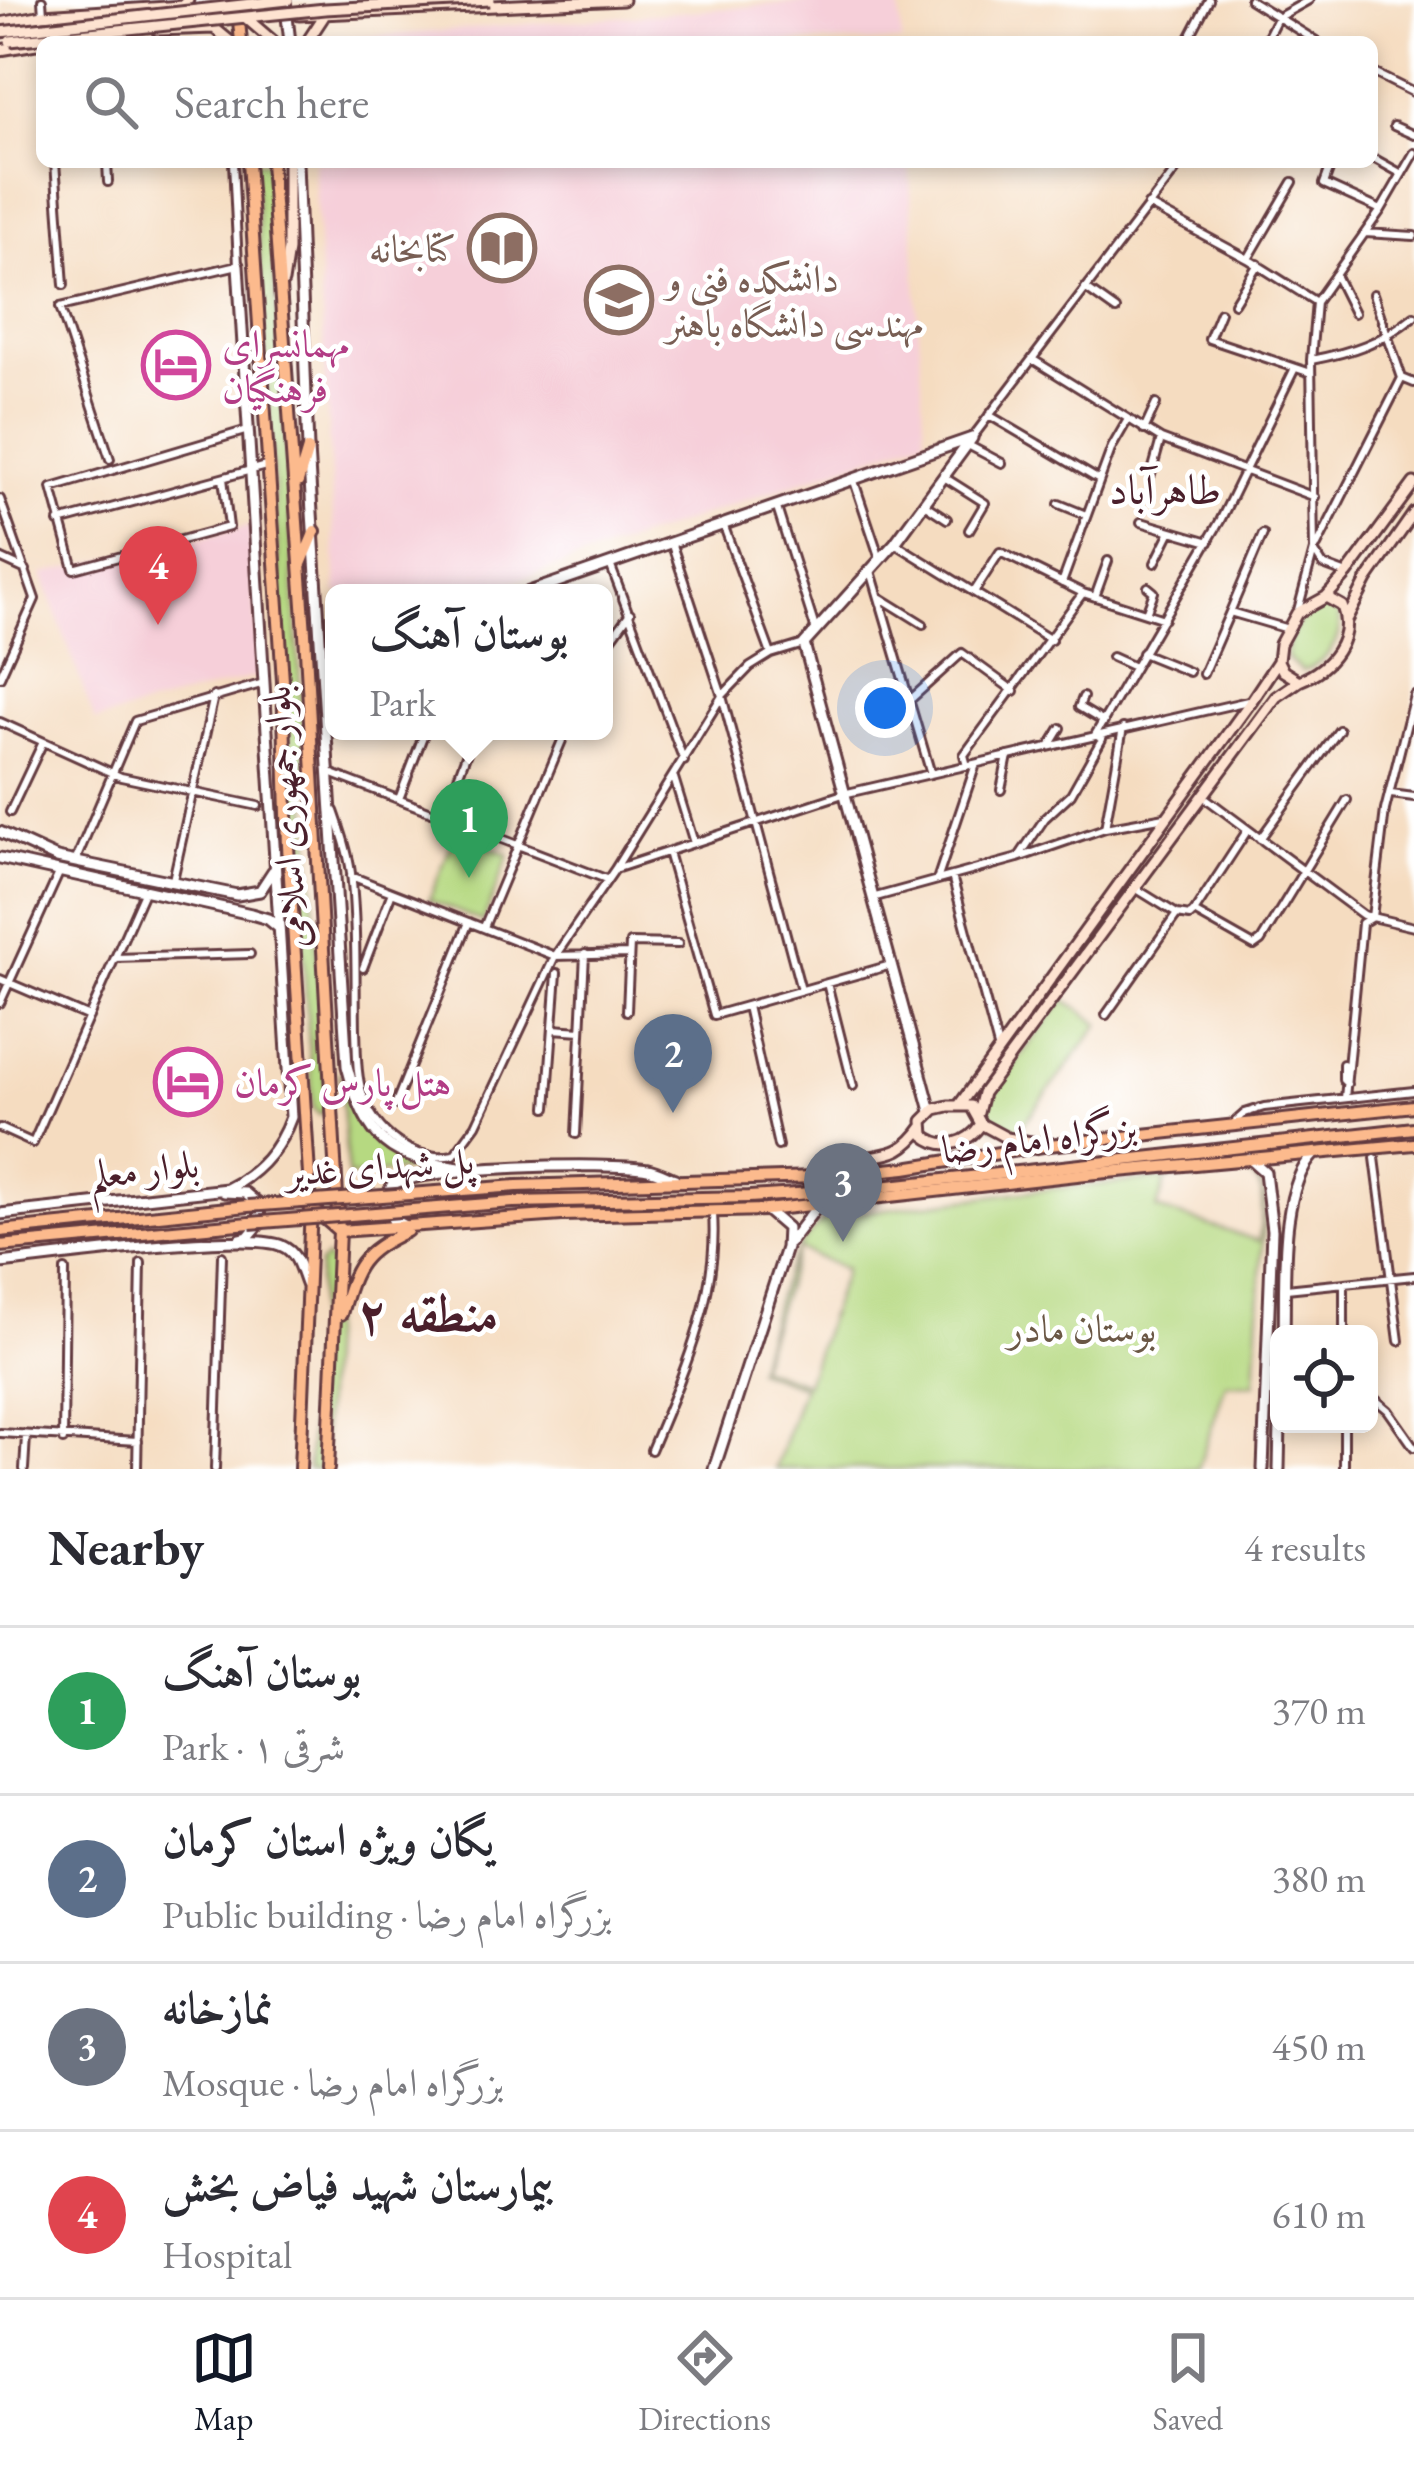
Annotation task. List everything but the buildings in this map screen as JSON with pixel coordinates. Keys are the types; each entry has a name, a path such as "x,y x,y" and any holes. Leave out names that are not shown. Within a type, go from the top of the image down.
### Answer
{"main road":[{"path":"262,0 264,36"},
{"path":"0,32 235,2 288,0 297,15 324,16 623,0"},
{"path":"72,36 244,16 490,0"},
{"path":"235,2 240,36"},
{"path":"0,23 141,5 161,8 185,3 203,8 207,13 202,21 186,28"},
{"path":"244,16 267,36"},
{"path":"311,36 324,16"},
{"path":"123,36 186,28 214,28 224,36"},
{"path":"3,44 36,40"},
{"path":"3,44 36,43"},
{"name":"بلوار جمهوری اسلامی","path":"248,168 283,680 288,846 311,1206 300,1469"},
{"name":"بلوار جمهوری اسلامی","path":"271,168 339,1231 328,1469"},
{"path":"281,295 288,250 287,168"},
{"path":"238,265 254,262"},
{"path":"295,490 308,448"},
{"path":"923,1126 924,1135 941,1144 968,1139 980,1118 978,1090 998,1052 1252,700 1278,661 1280,644 1297,613 1326,597 1347,574 1414,483"},
{"path":"960,1104 978,1090 1276,697 1331,661 1367,580 1412,520"},
{"path":"300,567 315,531"},
{"path":"1326,597 1342,605 1347,619"},
{"path":"1278,661 1283,671 1299,681"},
{"path":"283,680 297,693 306,678"},
{"path":"274,846 288,846"},
{"path":"325,969 340,968"},
{"path":"289,1078 304,1075"},
{"path":"817,1177 847,1162 887,1156 906,1147 931,1111 960,1104 971,1106 1007,1138 1048,1144"},
{"name":"بزرگراه امام رضا","path":"675,1179 817,1177 1048,1144 1414,1106"},
{"name":"بزرگراه امام رضا","path":"671,1197 748,1198 844,1191 1086,1168 1414,1128"},
{"path":"311,1206 339,1231 562,1215 766,1210 1086,1168 1414,1144"},
{"name":"پل شهدای غدیر","path":"248,1207 675,1179"},
{"path":"819,1204 844,1191"},
{"name":"پل شهدای غدیر","path":"250,1223 513,1202 671,1197"},
{"name":"بلوار معلم","path":"0,1231 248,1207"},
{"name":"بلوار معلم","path":"0,1246 250,1223"},
{"path":"335,1335 362,1260 373,1247 412,1228"},
{"path":"311,1264 316,1254 326,1251 335,1255 339,1265"}],"street":[{"path":"42,0 44,15"},
{"path":"288,0 290,36"},
{"path":"1189,36 1209,0"},
{"path":"1250,0 1308,36"},
{"path":"1268,36 1277,18 1309,0"},
{"path":"1378,75 1414,93"},
{"path":"1394,126 1414,135"},
{"path":"1347,574 1323,566 1314,550 1311,360 1316,302 1381,210 1414,153"},
{"path":"1378,160 1402,174"},
{"path":"55,168 64,285"},
{"path":"107,168 108,182"},
{"path":"110,459 60,307 238,265 233,168"},
{"path":"297,168 325,723"},
{"path":"330,801 346,843 351,876 357,1049 364,1099 376,1123 408,1150 454,1155 476,1125 555,956 722,696 750,667 771,654 804,644 871,571 1175,168"},
{"path":"1330,168 1324,184 1381,210"},
{"path":"1248,259 1293,182"},
{"path":"1146,205 1258,264 1316,302"},
{"path":"1365,232 1414,236"},
{"path":"1234,303 1258,264"},
{"name":"بلوار معلم","path":"0,1214 214,1193 251,1175 279,1144 291,1117 238,265"},
{"path":"1335,275 1354,314"},
{"path":"1085,288 1116,310"},
{"path":"1297,613 1314,550 1402,378 1372,294"},
{"path":"1220,312 1209,339 1311,373"},
{"path":"1311,360 1357,351 1388,338 1414,316"},
{"path":"1032,359 1161,440 1315,497"},
{"path":"1095,735 1209,542 1295,368"},
{"path":"1402,378 1414,383"},
{"path":"1144,430 1156,404"},
{"path":"989,415 1099,480"},
{"path":"1062,583 1112,447 1127,421"},
{"path":"223,478 229,527 74,569 52,488 248,430"},
{"path":"1151,476 1161,440"},
{"path":"970,441 1002,463"},
{"path":"554,584 853,477 970,441"},
{"path":"59,522 266,466"},
{"path":"853,477 880,560"},
{"path":"944,478 986,503 969,530"},
{"path":"0,499 35,599 0,676"},
{"path":"924,504 947,519"},
{"path":"1058,504 1086,515"},
{"path":"776,505 816,631"},
{"path":"1141,522 1209,542"},
{"path":"723,524 771,654"},
{"path":"1155,563 1171,531"},
{"path":"1203,674 1263,534"},
{"path":"671,542 758,820 801,990"},
{"path":"895,543 1051,640"},
{"path":"974,592 1000,552 1083,593 1164,619"},
{"path":"0,559 26,570"},
{"path":"1095,597 1108,561"},
{"path":"610,565 684,761"},
{"path":"871,571 931,774"},
{"path":"1146,613 1154,592 1148,587"},
{"path":"972,765 964,755 1083,593"},
{"path":"878,596 923,624"},
{"path":"1230,612 1288,629"},
{"path":"613,637 630,614"},
{"path":"804,644 931,1111"},
{"path":"909,701 962,653 1014,691"},
{"path":"1142,653 1189,671"},
{"path":"1112,657 1134,667"},
{"path":"75,862 135,721 264,683"},
{"path":"1372,917 1385,810 1414,695"},
{"path":"172,884 214,696"},
{"path":"1083,697 1079,707 1104,722"},
{"path":"615,868 843,794 1252,700"},
{"path":"0,722 112,773 258,806"},
{"path":"1050,746 1061,728"},
{"path":"1105,828 1124,728"},
{"path":"1260,839 1339,730"},
{"path":"1018,858 1045,818 1071,794 1102,740 1095,735"},
{"path":"327,740 347,1066 364,1120 392,1150 408,1159 466,1169"},
{"path":"399,799 422,740"},
{"path":"443,817 472,740"},
{"path":"484,928 562,740"},
{"path":"10,812 43,742"},
{"path":"1001,790 1008,756"},
{"path":"937,880 972,765"},
{"path":"330,772 606,879"},
{"path":"674,777 694,843"},
{"path":"1391,794 1414,797"},
{"path":"1203,796 1363,915 1414,927"},
{"path":"1194,912 1254,946 1262,941 1347,800"},
{"path":"872,898 1018,858 1105,828 1168,817"},
{"path":"1134,888 1177,914 1190,916 1247,831"},
{"path":"0,832 75,862 172,884 250,895 261,902 259,911 251,914"},
{"path":"668,852 714,1015 891,965"},
{"path":"0,858 251,914 279,928"},
{"path":"250,895 260,891 275,866"},
{"path":"0,1003 60,872"},
{"path":"351,876 555,956 628,954"},
{"path":"952,876 998,1052"},
{"path":"0,1129 33,1143 144,892"},
{"path":"363,968 392,892"},
{"path":"1106,1015 1177,914"},
{"path":"1345,1098 1362,923 1372,917"},
{"path":"394,1106 469,922"},
{"path":"627,1011 629,943 678,944"},
{"path":"115,958 250,954"},
{"path":"576,1134 585,954"},
{"path":"547,1108 557,973"},
{"path":"0,979 89,1017"},
{"path":"827,982 853,1086"},
{"path":"747,1006 778,1146"},
{"path":"553,1029 581,1030"},
{"path":"1343,1064 1347,1084"},
{"path":"1232,1125 1264,1107 1414,1091"},
{"path":"1284,1325 1289,1231 1298,1177 1315,1152"},
{"path":"1249,1158 1265,1172 1272,1230 1263,1469"},
{"path":"1375,1158 1399,1341"},
{"path":"412,1228 393,1220 385,1203 392,1185 409,1177 466,1169 649,1169 675,1179"},
{"path":"214,1193 245,1193 261,1214 248,1237 223,1242"},
{"path":"786,1248 819,1204"},
{"path":"651,1450 685,1367 707,1290 714,1248 712,1210"},
{"path":"714,1469 786,1248 787,1228 766,1210"},
{"path":"1272,1230 1289,1231"},
{"name":"بلوار معلم","path":"0,1263 223,1242 272,1243 296,1257 310,1294"},
{"path":"215,1469 223,1256"},
{"path":"137,1469 141,1263"},
{"path":"63,1440 65,1270"},
{"path":"1286,1289 1414,1276"},
{"path":"1343,1286 1344,1325"},
{"path":"1378,1402 1414,1447"},
{"path":"0,1433 138,1441"},
{"path":"1279,1469 1280,1433"},
{"path":"1344,1433 1345,1469"},
{"path":"24,1469 26,1436"}],"shaded area":[{"path":"829,0 899,0 902,36 382,36"},
{"name":"دانشکده فنی و مهندسی دانشگاه باهنر","path":"314,168 909,168 925,438 508,584 337,584"},
{"path":"250,526 260,675 95,721 42,574"}],"green space":[{"path":"254,168 267,168 327,1108 320,1115 313,1109"},
{"path":"1325,603 1337,610 1336,639 1319,662 1302,671 1286,658 1289,640 1303,618"},
{"path":"456,833 509,855 483,922 429,900"},
{"path":"1064,999 1100,1024 1018,1131 993,1127 987,1118 987,1100"},
{"path":"339,1071 365,1130 417,1169 348,1177"},
{"name":"بوستان مادر","path":"1242,1172 1258,1176 1265,1200 1255,1384 1226,1383 1198,1469 775,1469 803,1386 756,1370 782,1285 797,1252 758,1367 806,1383 845,1269 799,1249 814,1229 831,1216 1037,1190","holes":["1244,1173 1261,1192 1259,1241 1157,1209 1166,1179"]},
{"path":"326,1258 332,1265 321,1469 308,1469 319,1264"}],"place":[{"name":"کتابخانه","path":"502,248"},
{"name":"دانشکده فنی و مهندسی دانشگاه باهنر","path":"619,300"},
{"name":"مهمانسرای فرهنگیان","path":"176,365"},
{"name":"بیمارستان شهید فیاض بخش","path":"158,625"},
{"name":"بوستان آهنگ","path":"469,878"},
{"name":"هتل پارس کرمان","path":"188,1082"},
{"name":"یگان ویژه استان کرمان","path":"673,1113"},
{"name":"نمازخانه","path":"843,1242"}],"district":[{"name":"طاهرآباد","path":"1165,489"},
{"name":"منطقه ۲","path":"428,1313"}]}
